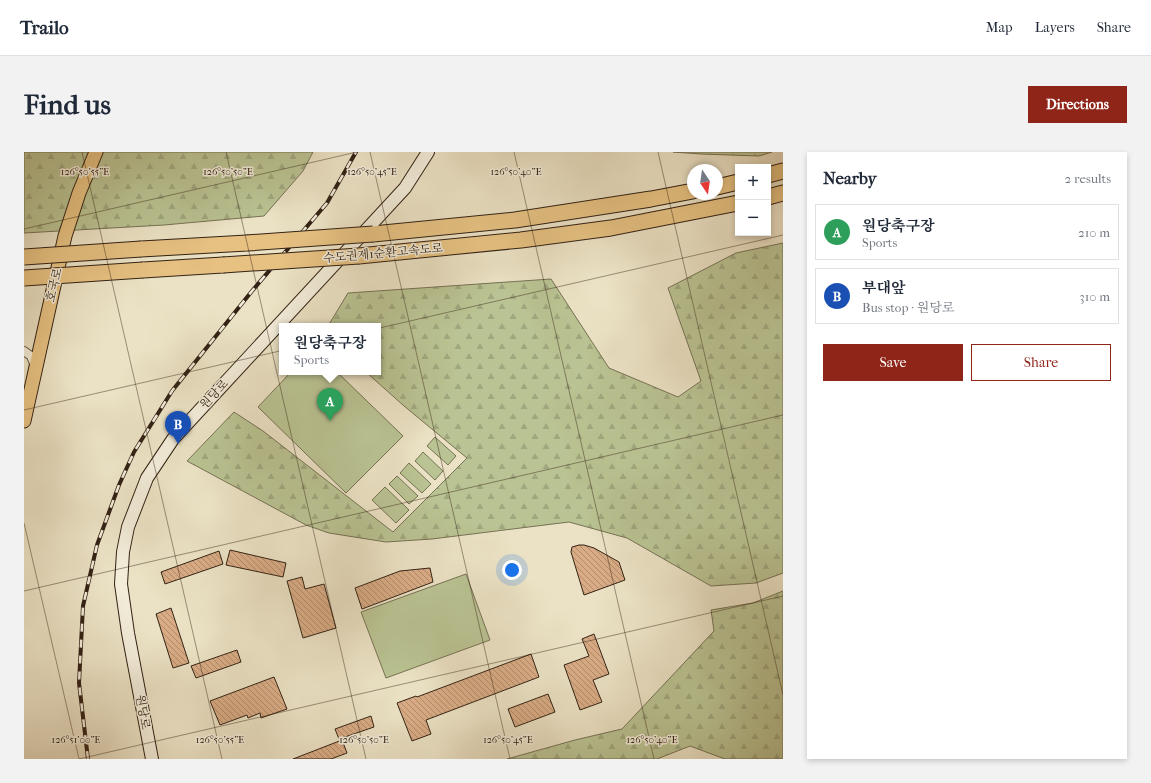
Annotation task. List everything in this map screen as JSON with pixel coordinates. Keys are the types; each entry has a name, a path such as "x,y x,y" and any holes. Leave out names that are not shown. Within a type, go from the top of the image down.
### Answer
{"highway":[{"path":"771,174 783,171"},
{"path":"723,186 735,183"},
{"name":"수도권제1순환고속도로","path":"24,257 373,234 516,220 687,192"},
{"path":"771,196 783,193"},
{"name":"수도권제1순환고속도로","path":"24,278 359,256 521,240 603,229 735,204"},
{"path":"24,247 87,253"},
{"path":"24,285 68,275"}],"main road":[{"name":"호국로","path":"24,388 30,358 72,189 88,152"},
{"name":"호국로","path":"24,421 30,358 78,193 96,152"},
{"name":"원당로","path":"280,323 405,188 428,152"},
{"name":"원당로","path":"152,759 128,633 121,584 123,552 128,527 147,478 173,439 279,324"}],"green space":[{"path":"24,152 313,152 303,171 264,216 164,225 24,233"},
{"path":"673,152 772,152 759,156"},
{"path":"783,243 783,573 756,583 711,586 627,538 569,522 432,539 386,542 329,533 306,525 187,461 234,412 263,431 393,532 467,458 369,375 381,375 381,323 330,323 348,293 551,279 609,368 678,397 701,381 668,288 736,253"},
{"path":"288,375 340,375 403,436 346,493 258,407"},
{"path":"435,437 456,456 448,465 427,446"},
{"path":"423,452 443,471 435,480 415,461"},
{"path":"409,463 431,484 422,493 400,473"},
{"path":"397,476 418,496 409,504 389,484"},
{"path":"385,487 409,510 396,523 372,500"},
{"path":"466,574 490,640 386,678 361,612"},
{"path":"783,591 783,759 725,759 690,746 657,759 507,759 575,740 622,729 714,631 711,610 753,603"}],"building":[{"path":"579,545 594,548 619,562 625,580 584,595 571,552 572,547"},
{"path":"230,550 286,563 283,577 226,565"},
{"path":"219,551 223,564 165,584 161,572"},
{"path":"430,568 433,582 362,609 355,588 400,571"},
{"path":"302,577 305,589 324,584 336,628 303,638 287,581"},
{"path":"171,608 189,663 173,668 156,614"},
{"path":"594,634 609,674 593,680 602,702 580,710 564,665 589,656 582,639"},
{"path":"237,650 241,662 196,678 191,666"},
{"path":"531,654 539,677 426,720 431,734 412,741 397,703 416,696 417,697"},
{"path":"274,677 287,709 261,718 260,713 248,718 247,715 220,725 210,701"},
{"path":"548,694 555,712 515,727 508,709"},
{"path":"371,716 374,727 339,739 335,729"},
{"path":"342,740 347,753 331,759 293,759"}],"railway":[{"path":"88,759 79,683 83,606 97,545 119,485 134,452 172,391 252,291 327,203 356,152"}],"place":[{"name":"원당축구장","path":"330,421"},
{"name":"부대앞","path":"178,444"}]}
